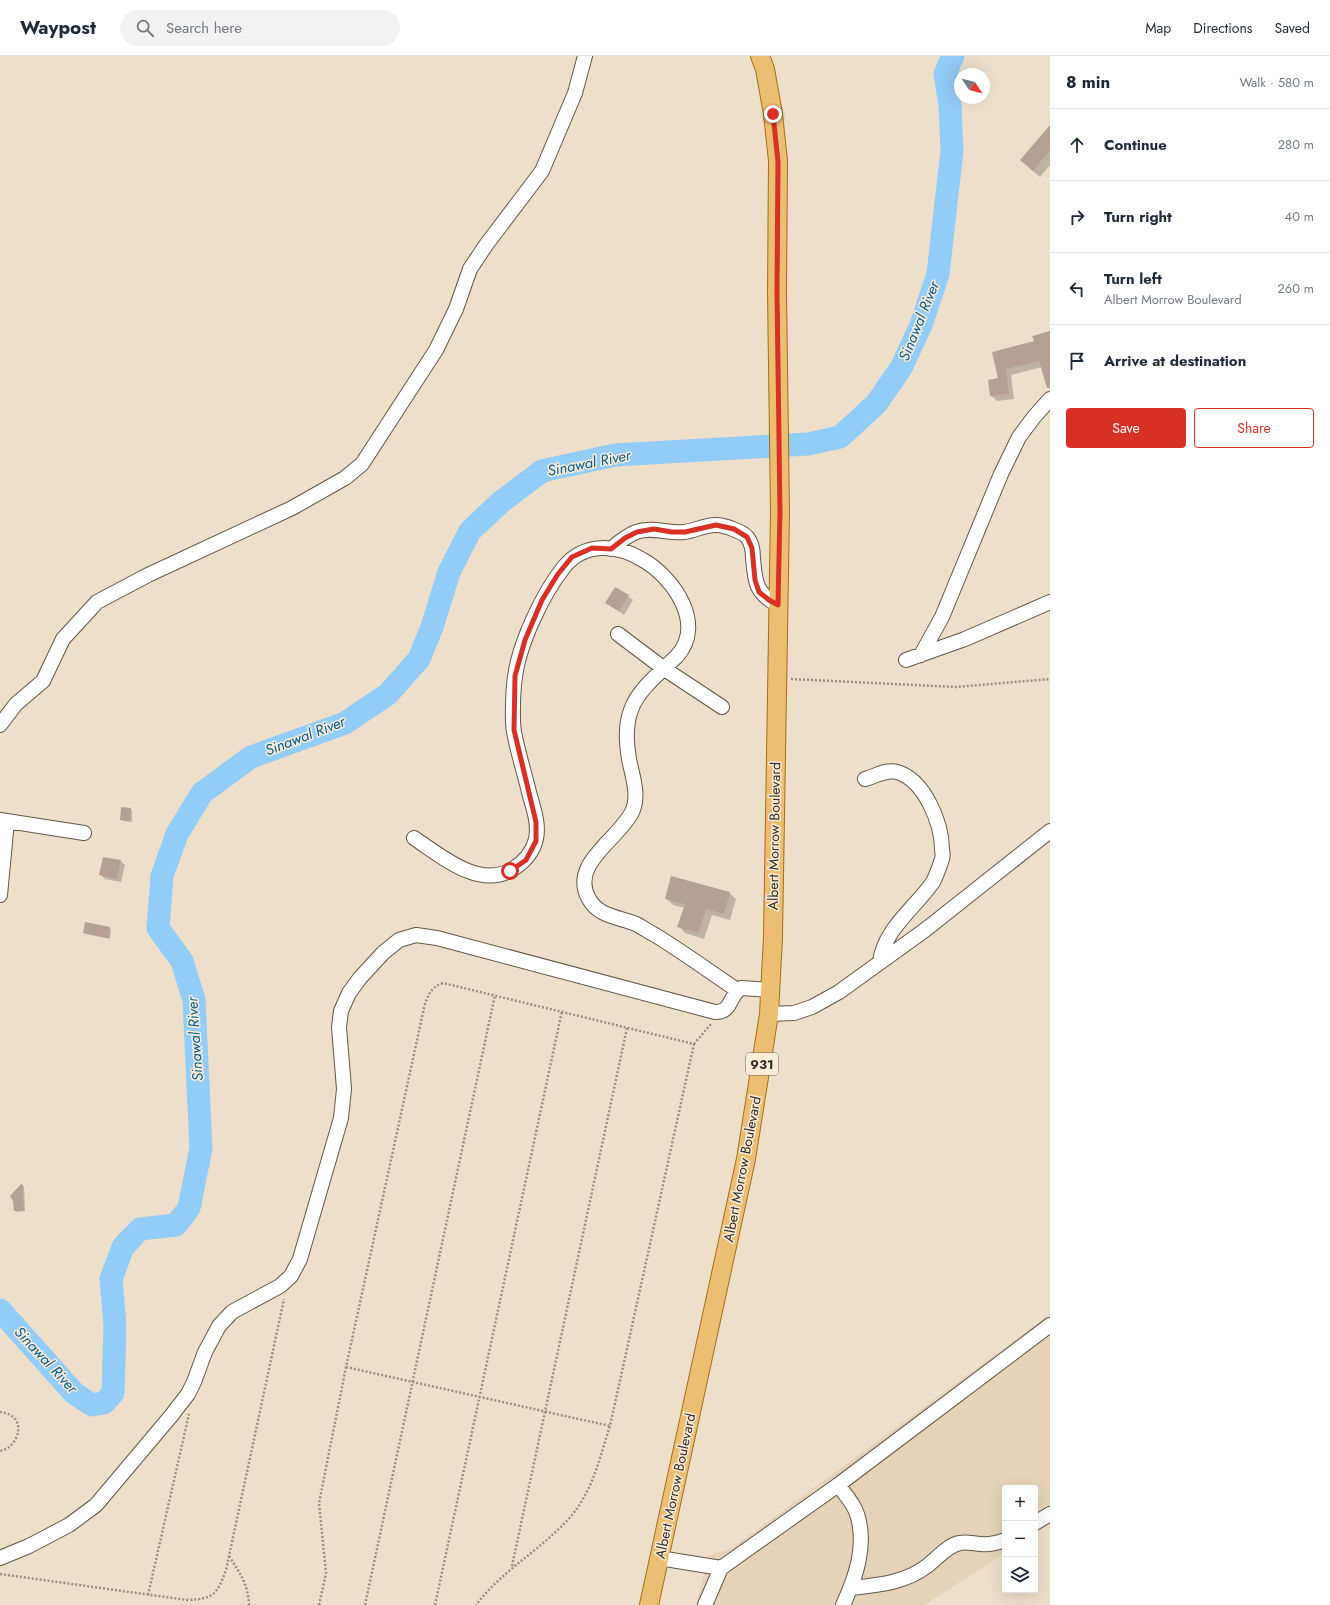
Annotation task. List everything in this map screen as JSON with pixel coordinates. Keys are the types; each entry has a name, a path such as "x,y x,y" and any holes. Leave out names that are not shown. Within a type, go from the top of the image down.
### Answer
{"main road":[{"name":"Albert Morrow Boulevard","path":"649,1605 746,1159 769,1014 771,990 780,512 777,388 778,162 773,114 765,69 760,56"}],"street":[{"path":"0,725 16,704 43,681 63,639 97,602 148,575 292,508 345,478 362,464 436,350 456,309 470,269 486,245 542,171 572,99 585,56"},
{"path":"921,655 942,617 1001,474 1019,437 1050,399"},
{"path":"611,549 625,538 637,532 654,529 672,532 685,532 716,525 734,529 747,537 752,548 755,580 759,592 778,605"},
{"path":"414,838 443,857 471,872 494,876 510,871 526,860 536,841 536,822 514,730 515,676 525,640 542,600 558,574 572,557 592,548 611,549 632,554 645,561 676,591 684,605 688,627 685,643 678,654 645,688 631,707 626,729 629,758 635,784 634,810 618,833 591,859 586,871 585,890 590,901 597,910 613,918 635,924 670,944 737,990"},
{"path":"906,660 965,639 1050,602"},
{"path":"618,634 663,668 722,706"},
{"path":"865,779 888,771 898,772 908,777 920,788 936,815 942,838 943,859 933,881 894,929 885,943 881,953 880,962"},
{"path":"0,895 3,820 84,833"},
{"path":"769,1014 794,1013 812,1007 839,992 925,930 1050,831"},
{"path":"0,1558 29,1546 69,1525 96,1505 172,1416 188,1394 194,1382 204,1352 219,1326 232,1312 280,1286 291,1276 300,1259 341,1118 344,1088 339,1027 341,1011 349,993 360,978 383,953 399,940 416,935 437,938 708,1011 719,1012 727,1008 737,990 745,988 771,990"},
{"path":"705,1605 721,1568 838,1485 1050,1325"},
{"path":"838,1485 848,1498 857,1514 861,1540 858,1567 843,1605"},
{"path":"1038,1521 1050,1514"},
{"path":"851,1588 897,1582 912,1576 928,1566 944,1551 959,1543 970,1542 982,1544 1002,1541"},
{"path":"659,1558 721,1568"}],"path":[{"path":"776,678 956,687 1050,679"},
{"path":"319,1605 326,1573 319,1503 346,1367 427,996 435,986 443,983 694,1044"},
{"path":"365,1605 495,995"},
{"path":"434,1605 562,1011"},
{"path":"476,1605 484,1594 512,1567 546,1541 572,1515 592,1484 610,1426 694,1044 704,1034 719,1012"},
{"path":"512,1567 627,1028"},
{"path":"0,1574 187,1600 210,1597 217,1590 222,1583 229,1555 282,1304 291,1276"},
{"path":"346,1367 610,1426"},
{"path":"148,1595 191,1407"},
{"path":"0,1412 7,1413 15,1419 18,1428 16,1438 9,1448 0,1451"},
{"path":"229,1555 243,1578 248,1591 249,1605"}],"shaded area":[{"path":"1050,1314 1050,1524 1038,1532 1038,1485 1002,1485 1002,1555 924,1605 696,1605 709,1555 731,1549"}],"building":[{"path":"1050,125 1050,150 1033,171 1020,160"},
{"path":"1050,331 1050,388 1047,388 1039,361 1006,369 1009,394 990,396 988,380 998,378 992,352 1034,341 1032,336"},
{"path":"615,587 629,595 619,611 605,603"},
{"path":"121,807 131,808 130,821 120,820"},
{"path":"103,857 121,860 117,879 99,875"},
{"path":"671,876 730,892 724,914 706,909 698,933 677,927 685,904 665,899"},
{"path":"85,922 110,927 108,938 83,933"},
{"path":"22,1183 24,1210 14,1211 13,1201 10,1196"}],"waterway":[{"name":"Sinawal River","path":"0,1310 74,1393 92,1405 104,1403 113,1393 115,1326 111,1279 123,1247 140,1229 176,1225 189,1208 201,1148 194,1000 182,961 158,928 162,876 177,834 202,793 251,757 345,723 388,694 419,659 432,627 449,572 470,531 501,502 542,471 615,455 808,444 840,437 876,404 901,368 921,325 938,274 952,151 950,105 945,74 953,56"}],"route":[{"path":"510,871 526,860 536,841 536,822 514,730 515,676 525,640 542,600 558,574 572,557 592,548 611,549 625,538 637,532 654,529 672,532 685,532 716,525 734,529 747,537 752,548 755,580 759,592 778,605 780,512 777,388 778,162 773,114"}]}
